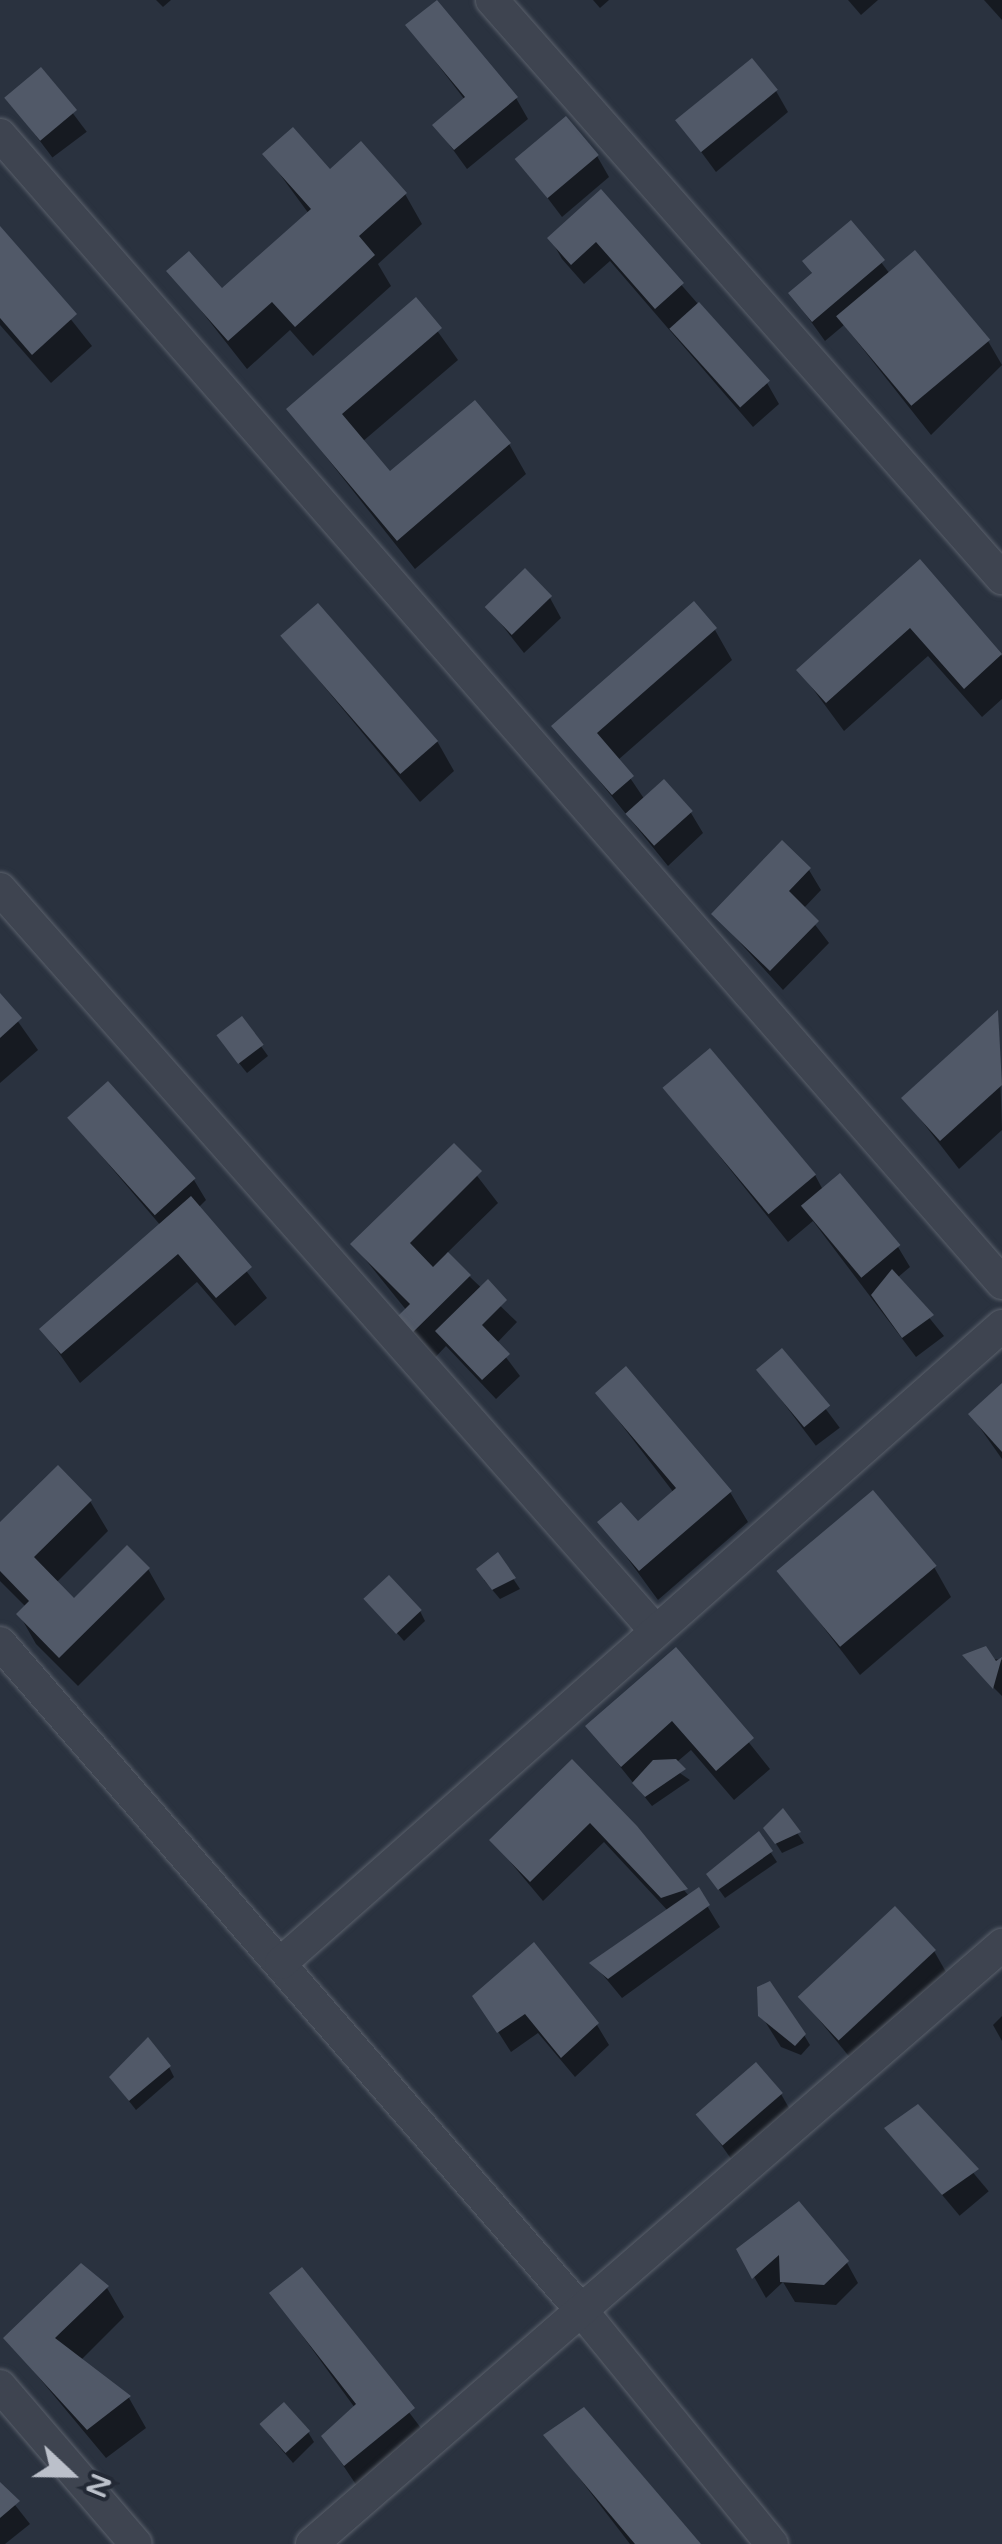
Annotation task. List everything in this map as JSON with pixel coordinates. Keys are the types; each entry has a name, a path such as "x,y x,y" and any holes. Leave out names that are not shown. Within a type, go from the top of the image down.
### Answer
{"street":[{"path":"492,0 1002,578"},
{"path":"0,135 1002,1283"},
{"path":"0,889 654,1629"},
{"path":"281,1963 654,1629 1002,1326"},
{"path":"0,1643 581,2310 772,2544"},
{"path":"312,2544 1002,1946"},
{"path":"0,2386 136,2544"}],"building":[{"path":"437,0 518,97 454,150 432,125 465,97 405,25"},
{"path":"752,58 778,90 701,152 675,120"},
{"path":"41,67 77,110 40,141 4,98"},
{"path":"566,116 599,155 547,198 515,159"},
{"path":"293,127 330,169 361,141 407,193 359,236 375,255 295,327 272,302 228,341 166,271 189,251 222,288 311,209 262,154"},
{"path":"601,189 684,283 655,309 596,242 571,265 547,238"},
{"path":"851,220 885,260 812,322 788,293 812,273 802,261"},
{"path":"0,226 77,314 32,355 0,318"},
{"path":"915,250 990,340 911,406 836,316"},
{"path":"416,297 442,328 342,414 390,471 475,400 511,443 397,541 286,409"},
{"path":"699,302 770,381 740,408 669,329"},
{"path":"920,559 1002,654 964,689 910,628 826,703 796,670"},
{"path":"525,568 552,596 512,635 485,607"},
{"path":"694,601 717,628 597,733 634,776 612,795 551,726"},
{"path":"318,603 438,741 400,774 280,636"},
{"path":"664,779 693,811 654,846 625,814"},
{"path":"782,840 811,868 789,891 819,921 770,971 711,914"},
{"path":"0,993 22,1018 0,1038"},
{"path":"998,1010 1002,1085 940,1141 901,1098"},
{"path":"242,1016 264,1045 238,1064 216,1035"},
{"path":"710,1048 816,1174 769,1214 663,1088"},
{"path":"108,1081 196,1178 155,1215 67,1118"},
{"path":"454,1143 482,1171 410,1243 433,1267 448,1252 471,1275 410,1335 395,1319 410,1304 350,1244"},
{"path":"840,1173 900,1245 861,1278 801,1206"},
{"path":"191,1196 252,1267 216,1298 178,1254 61,1354 39,1329"},
{"path":"892,1269 934,1315 902,1338 871,1295"},
{"path":"488,1279 507,1300 482,1325 510,1354 482,1380 435,1331"},
{"path":"782,1348 830,1405 804,1427 756,1370"},
{"path":"626,1366 732,1491 639,1571 597,1522 621,1502 638,1521 676,1488 595,1393"},
{"path":"1002,1383 1002,1452 968,1414"},
{"path":"58,1465 92,1500 34,1557 74,1598 127,1545 150,1568 59,1658 16,1614 29,1601 0,1571 0,1522"},
{"path":"873,1490 937,1566 840,1647 776,1571"},
{"path":"498,1552 516,1578 492,1590 476,1569"},
{"path":"389,1575 422,1610 396,1634 363,1599"},
{"path":"986,1646 996,1661 1002,1657 993,1689 962,1655"},
{"path":"676,1647 754,1738 716,1771 672,1721 621,1767 585,1726"},
{"path":"572,1759 637,1826 688,1889 661,1898 590,1823 530,1882 489,1840"},
{"path":"676,1759 686,1769 645,1797 632,1783 653,1760"},
{"path":"783,1808 801,1832 775,1844 763,1828"},
{"path":"759,1831 773,1851 718,1890 706,1874"},
{"path":"699,1887 710,1905 608,1979 589,1963"},
{"path":"895,1906 936,1950 839,2041 798,1997"},
{"path":"534,1942 599,2023 561,2058 525,2014 497,2033 472,1996"},
{"path":"770,1981 806,2034 795,2046 758,2016 757,1987"},
{"path":"148,2037 171,2066 129,2101 109,2077"},
{"path":"756,2062 783,2093 723,2145 696,2114"},
{"path":"918,2104 979,2169 942,2195 884,2128"},
{"path":"799,2201 849,2261 824,2285 780,2282 779,2255 752,2279 736,2249"},
{"path":"81,2263 109,2286 55,2338 131,2396 87,2430 3,2338"},
{"path":"302,2267 415,2408 344,2466 321,2436 356,2404 269,2293"},
{"path":"284,2402 310,2431 286,2453 259,2424"},
{"path":"584,2407 701,2544 635,2544 543,2435"},
{"path":"0,2482 20,2501 0,2518"}]}
